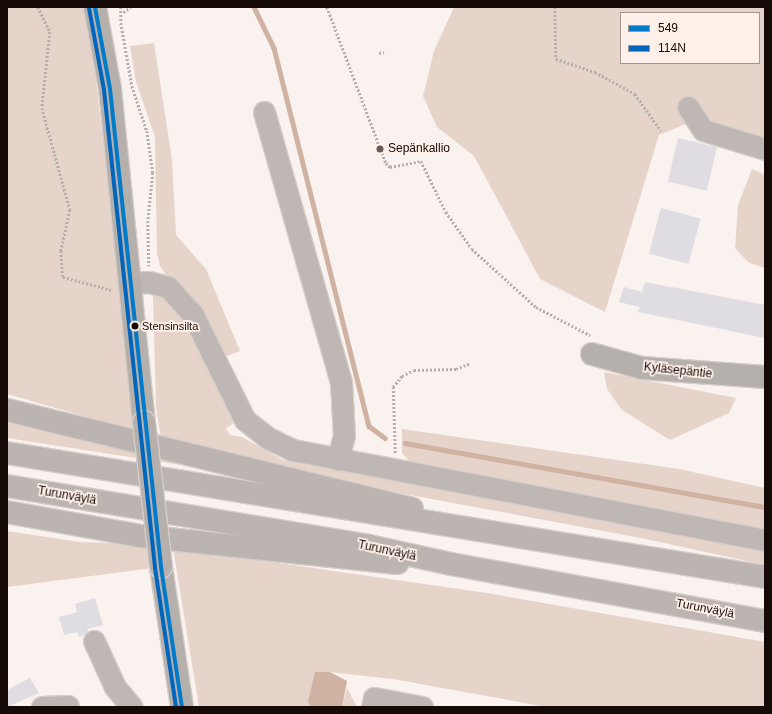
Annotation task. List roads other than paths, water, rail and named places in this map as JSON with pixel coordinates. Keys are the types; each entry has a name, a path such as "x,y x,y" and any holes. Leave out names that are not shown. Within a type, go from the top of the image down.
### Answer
{"highway":[{"path":"7,410 270,476 385,500 459,524"},
{"path":"7,453 375,514 459,524 765,577"},
{"name":"Turunväylä","path":"7,486 369,546 451,564 765,621"},
{"path":"7,512 140,536 371,562 451,564"}],"main road":[{"path":"95,7 110,89 139,283 144,422 161,567 182,707"},
{"name":"Kyläsepäntie","path":"592,345 642,368 765,377"}],"street":[{"path":"688,107 703,130 765,149"},
{"path":"264,112 341,382 344,435 338,459"},
{"path":"139,283 168,287 193,315 245,420 268,438 293,450 765,540"},
{"path":"94,641 111,680 132,707"},
{"path":"373,702 422,707"},
{"path":"42,707 68,706"}],"waterway":[{"path":"254,7 274,48 369,426 385,438"},
{"path":"405,443 765,507"}],"place":[{"name":"Sepänkallio","path":"380,149"},
{"name":"Stensinsilta","path":"135,326"}]}
